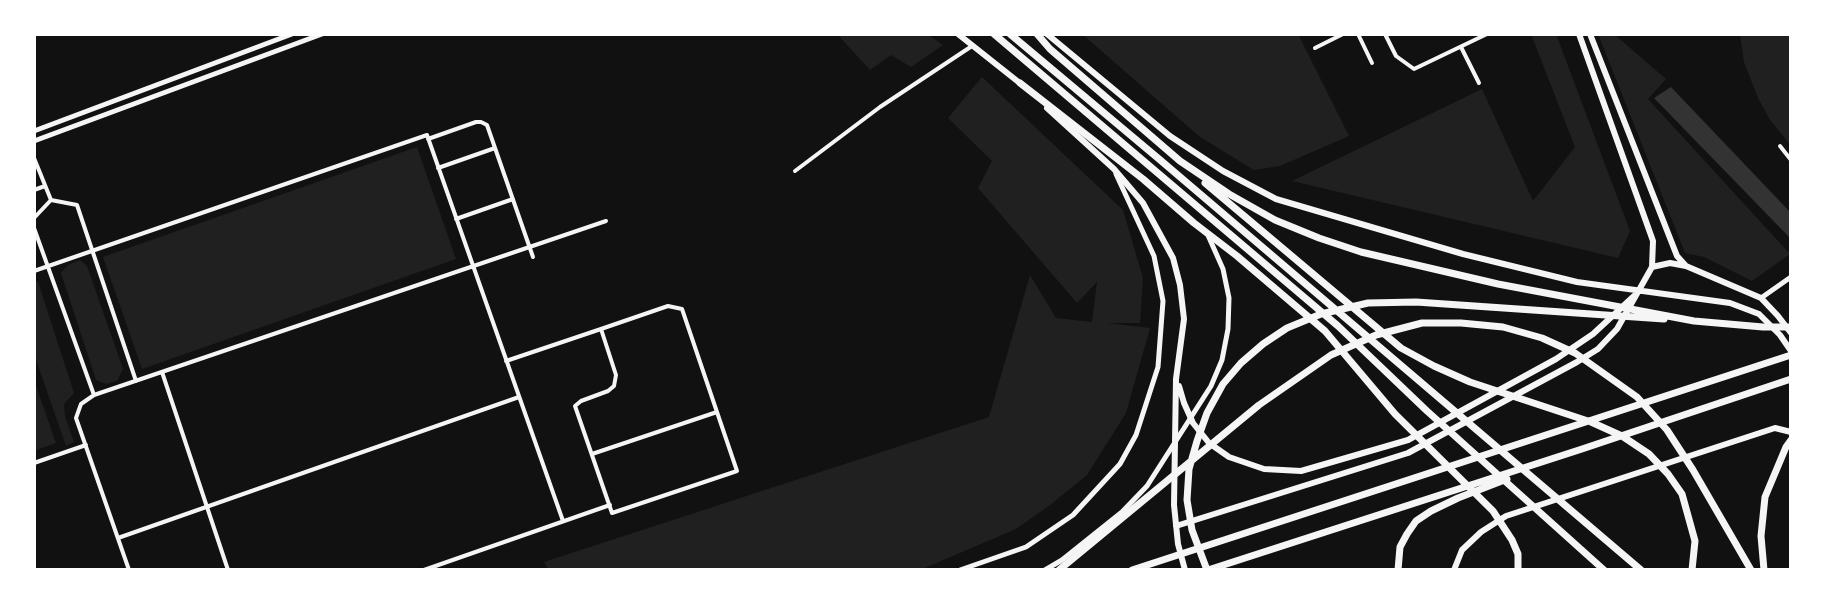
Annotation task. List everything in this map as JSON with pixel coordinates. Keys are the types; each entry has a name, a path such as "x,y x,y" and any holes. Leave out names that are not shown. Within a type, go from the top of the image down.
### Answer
{"highway":[{"path":"994,34 1338,326 1427,411 1604,570"},
{"path":"1010,34 1641,570"},
{"path":"1037,34 1050,49 1401,348 1470,382 1591,422 1622,436 1649,454 1682,494 1695,541 1692,570"},
{"path":"1020,83 1143,179 1325,331 1395,414 1493,511 1508,532 1518,554 1518,570"},
{"path":"1180,161 1275,220 1361,252 1429,270 1694,321"},
{"path":"1791,330 1400,302 1368,303 1321,314 1287,328 1263,344 1223,384 1207,413 1189,469 1187,500 1192,530 1208,570 1791,379"},
{"path":"1059,570 1259,405 1331,355 1376,335 1422,323 1503,327 1542,338 1575,353 1637,397 1667,430 1751,570"},
{"path":"1132,570 1791,353"},
{"path":"1764,570 1761,536 1765,497 1791,440"},
{"path":"1398,570 1400,547 1407,534 1416,521 1431,511 1582,449"}],"main road":[{"path":"958,34 1020,83 1114,169 1143,203 1173,258 1184,319 1176,379 1174,505 1185,570"},
{"path":"1047,34 1170,136 1223,171 1276,199 1463,254 1577,282 1730,303 1759,314 1780,335 1791,353"},
{"path":"1176,526 1408,453 1577,362 1598,349 1617,329 1652,267 1653,241 1579,34"},
{"path":"1590,34 1672,246 1686,266"},
{"path":"1652,267 1670,263 1686,266 1761,298 1791,330"},
{"path":"1176,379 1193,423 1209,443 1229,457 1264,469 1301,471 1408,440 1556,359 1593,334 1640,290"},
{"path":"1454,570 1462,550 1481,532 1506,516 1775,428 1791,432"}],"street":[{"path":"34,131 292,34"},
{"path":"34,141 322,34"},
{"path":"1315,48 1343,34"},
{"path":"1358,34 1372,63"},
{"path":"1385,34 1396,56 1414,69 1487,34"},
{"path":"795,171 880,107 972,46"},
{"path":"1461,47 1479,83"},
{"path":"428,139 481,122 487,125 533,257"},
{"path":"34,271 427,135 563,521"},
{"path":"1780,146 1791,160"},
{"path":"438,168 495,148"},
{"path":"34,158 51,200"},
{"path":"960,570 1026,547 1073,515 1120,464 1136,435 1158,367 1163,301 1154,256 1114,169"},
{"path":"34,190 45,186"},
{"path":"456,219 513,199"},
{"path":"51,200 77,205 136,381"},
{"path":"34,218 51,200"},
{"path":"129,570 76,418 81,404 94,395 606,221"},
{"path":"34,228 94,395"},
{"path":"1045,570 1124,514 1162,464 1211,386 1222,360 1228,329 1229,298 1223,269 1207,233"},
{"path":"1761,298 1791,277"},
{"path":"506,361 668,306 682,309 737,471 612,513 575,406 614,386 616,375 601,329"},
{"path":"162,372 228,570"},
{"path":"118,538 519,397"},
{"path":"592,454 717,412"},
{"path":"34,463 86,445"},
{"path":"424,570 610,505"}],"shaded area":[{"path":"837,34 927,34 943,45 911,67 891,55 870,70"},
{"path":"1082,34 1298,34 1349,136 1280,166 1254,170 1200,137"},
{"path":"1531,34 1556,34 1630,231 1618,258 1292,181 1482,89 1533,201 1575,147"},
{"path":"1598,34 1614,34 1666,79 1648,99 1790,254 1752,281 1704,257 1685,253"},
{"path":"1740,34 1791,34 1791,146 1770,120 1758,98 1744,62"},
{"path":"982,77 1123,210 1143,278 1140,323 1107,323 1150,328 1126,413 1087,475 1016,529 920,570 549,570 544,562 989,417 1030,275 1056,318 1092,322 1097,282 1077,303 978,188 992,161 948,118"},
{"path":"1671,87 1791,213 1791,239 1654,98"},
{"path":"417,147 456,259 142,369 103,257"},
{"path":"80,260 87,266 123,369 117,381 106,384 96,380 61,273 68,265"},
{"path":"34,279 38,282 74,393 64,404 74,442 66,446 34,354"},
{"path":"34,380 56,443 34,451"}]}
